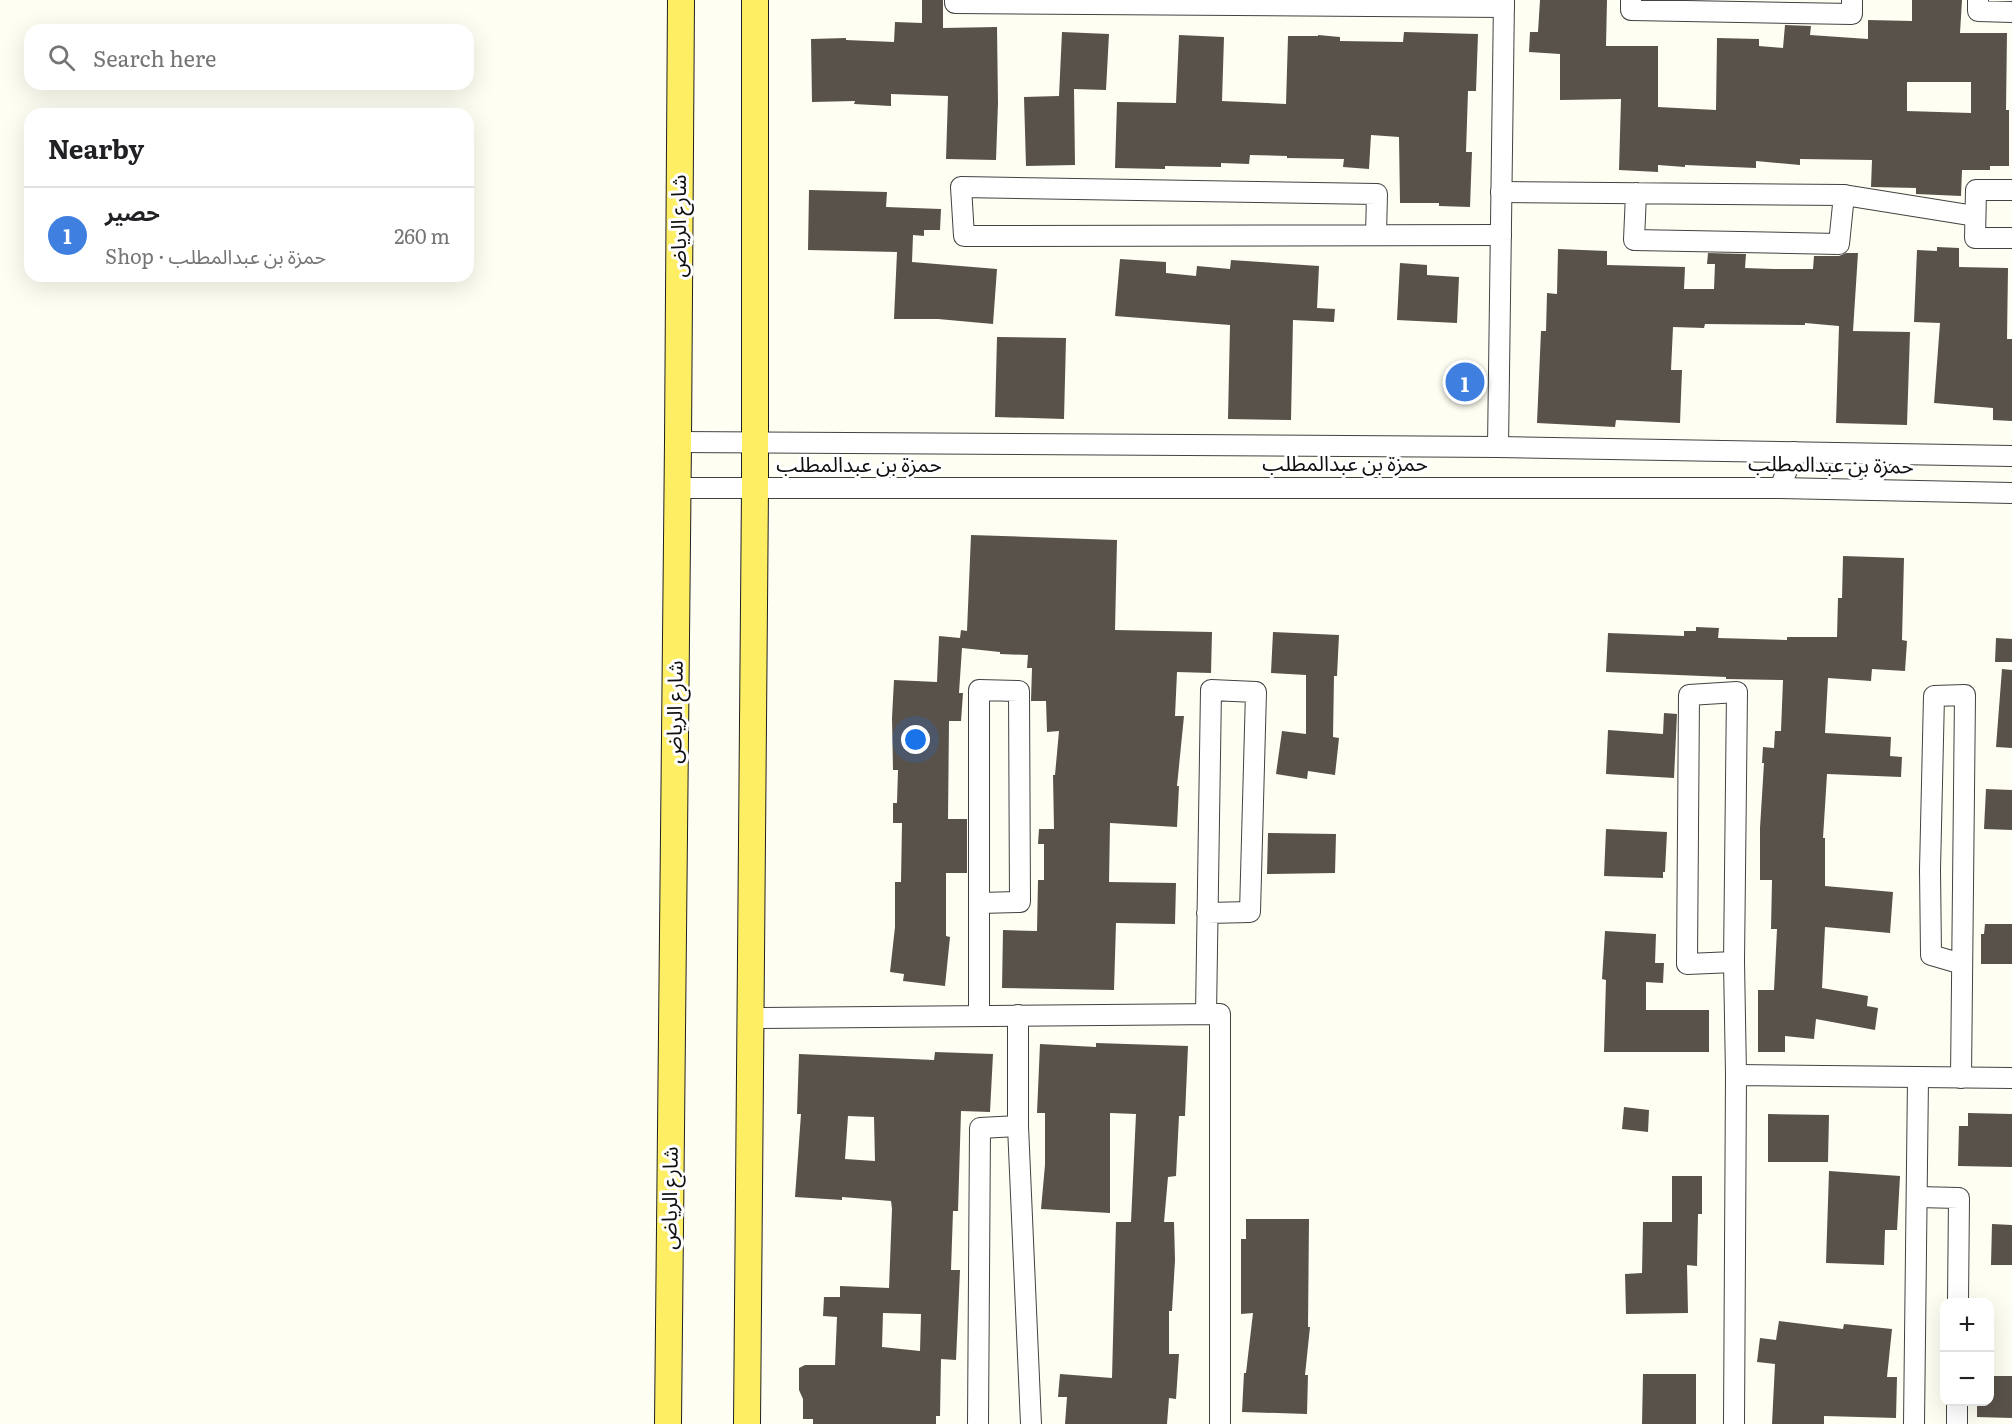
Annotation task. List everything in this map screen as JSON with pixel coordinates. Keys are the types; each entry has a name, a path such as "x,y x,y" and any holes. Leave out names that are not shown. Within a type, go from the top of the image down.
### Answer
{"main road":[{"name":"شارع الرياض","path":"668,1424 681,0"},
{"path":"747,1424 755,489 755,0"}],"street":[{"path":"955,0 956,3 1504,4 1498,447"},
{"path":"1632,0 1631,10 1852,14 1852,0"},
{"path":"1978,0 1978,11 2012,12"},
{"path":"1376,236 1377,194 961,186 964,236 1376,236 1501,235"},
{"path":"2012,190 1976,190 1975,238 2012,238"},
{"path":"1501,192 1844,195 1976,216"},
{"path":"1636,193 1634,240 1839,244 1844,195"},
{"name":"حمزة بن عبدالمطلب","path":"678,442 1498,447 2012,456"},
{"path":"1780,488 1794,452"},
{"path":"1870,489 1882,455"},
{"name":"حمزة بن عبدالمطلب","path":"678,488 1780,488 2012,494"},
{"path":"979,903 1020,902 1019,691 979,690 979,903 979,1016"},
{"path":"1206,1014 1211,690 1256,692 1250,912 1208,913"},
{"path":"1734,962 1687,963 1689,695 1737,692 1734,962 1736,1075 1734,1424"},
{"path":"1961,1078 1965,695 1934,696 1930,870 1931,955 1962,964"},
{"path":"750,1018 1220,1014 1220,1424"},
{"path":"1018,1015 1018,1126 1031,1424"},
{"path":"1736,1075 2012,1078"},
{"path":"1914,1424 1918,1078"},
{"path":"978,1424 980,1128 1018,1126"},
{"path":"1917,1197 1959,1198 1958,1298"},
{"path":"1957,1406 1957,1424"}],"building":[{"path":"922,0 943,0 943,28 997,27 996,160 946,159 948,96 891,94 891,106 854,104 855,101 812,102 811,39 846,38 846,40 894,42 895,22 922,23"},
{"path":"1540,0 1607,0 1606,46 1658,46 1658,107 1716,110 1717,38 1759,39 1759,46 1783,48 1785,25 1811,26 1810,35 1868,39 1868,20 1912,21 1912,0 1962,0 1960,33 2007,33 2006,110 2009,110 2009,166 1990,166 1990,170 1962,170 1961,196 1916,194 1916,188 1871,187 1872,160 1800,159 1800,165 1756,161 1756,168 1658,165 1658,172 1619,170 1621,99 1560,100 1560,54 1529,52 1530,32 1538,32","holes":["1907,82 1971,82 1971,113 1907,111"]},
{"path":"1062,32 1109,34 1106,90 1074,89 1075,165 1026,166 1024,97 1059,96"},
{"path":"1404,32 1478,34 1476,91 1468,91 1466,152 1472,152 1470,207 1439,206 1439,203 1400,203 1399,137 1371,135 1369,169 1343,167 1344,159 1250,155 1249,164 1221,163 1221,167 1115,168 1117,102 1176,103 1179,35 1224,37 1222,101 1286,104 1288,36 1318,35 1340,37 1340,41 1403,42"},
{"path":"809,190 887,192 886,207 941,209 940,230 924,230 924,236 913,235 912,262 997,269 993,324 938,319 894,319 897,252 808,250"},
{"path":"1937,247 1959,248 1959,267 2008,268 2007,339 2012,339 2012,421 1993,420 1993,408 1934,403 1940,323 1914,322 1917,250 1937,251"},
{"path":"1558,249 1607,251 1607,265 1685,267 1684,289 1714,289 1715,264 1707,264 1708,253 1746,254 1745,268 1813,269 1814,256 1858,253 1853,331 1910,332 1907,425 1836,423 1839,326 1805,323 1805,325 1705,324 1704,328 1673,327 1671,370 1682,370 1680,423 1616,420 1615,427 1537,423 1541,331 1546,331 1547,293 1557,294"},
{"path":"1120,259 1166,262 1166,273 1196,276 1197,266 1230,269 1231,260 1319,266 1317,308 1335,309 1334,322 1293,320 1291,420 1228,419 1230,325 1115,316"},
{"path":"1400,263 1427,265 1427,275 1459,277 1457,323 1397,320"},
{"path":"997,337 1066,338 1064,419 995,417"},
{"path":"971,535 1117,540 1115,630 1212,632 1211,673 1177,672 1175,716 1184,716 1177,786 1179,786 1177,827 1110,823 1109,882 1176,883 1175,924 1116,923 1114,990 1002,988 1003,930 1037,931 1038,880 1044,880 1044,844 1038,844 1039,829 1054,829 1053,775 1055,775 1059,731 1047,732 1046,701 1031,701 1032,668 1027,668 1028,655 1000,654 1000,652 962,648 959,693 963,693 961,721 949,721 948,819 967,819 967,873 946,873 946,936 950,937 945,986 903,981 904,974 890,972 895,927 895,882 901,882 902,823 893,823 893,803 897,803 898,770 893,770 894,680 937,682 939,636 960,638 961,630 967,631"},
{"path":"1843,556 1904,558 1902,640 1907,641 1905,671 1872,669 1871,681 1828,678 1825,733 1891,737 1890,756 1902,757 1901,777 1827,774 1823,838 1825,838 1825,886 1893,892 1890,933 1825,927 1822,988 1868,996 1867,1006 1878,1008 1875,1030 1816,1019 1814,1039 1785,1036 1785,1052 1758,1052 1758,990 1774,990 1777,929 1771,929 1772,880 1760,880 1763,747 1774,748 1775,731 1781,731 1783,680 1606,672 1608,633 1684,636 1684,631 1696,631 1696,627 1719,628 1718,638 1787,640 1787,637 1837,637 1838,598 1842,598"},
{"path":"1273,632 1339,635 1337,676 1334,676 1333,737 1339,738 1335,775 1308,771 1307,779 1276,774 1282,731 1306,734 1306,675 1271,673"},
{"path":"1996,638 2012,639 2012,662 1995,662"},
{"path":"2002,669 2012,670 2012,748 1996,747"},
{"path":"1664,713 1677,714 1674,778 1606,774 1608,730 1663,734"},
{"path":"1986,789 2012,790 2012,830 1984,829"},
{"path":"1606,829 1667,832 1663,878 1604,876"},
{"path":"1268,833 1336,834 1335,873 1267,874"},
{"path":"1985,924 2012,924 2012,964 1981,964 1981,934 1984,934"},
{"path":"1605,931 1656,934 1655,963 1664,963 1663,983 1646,982 1646,1010 1709,1010 1709,1052 1604,1052 1606,980 1602,979"},
{"path":"1096,1043 1188,1046 1185,1116 1179,1116 1176,1176 1168,1177 1164,1222 1174,1222 1175,1260 1172,1311 1169,1311 1169,1354 1179,1354 1176,1399 1169,1398 1167,1424 1065,1424 1067,1397 1058,1397 1060,1374 1112,1378 1116,1222 1131,1222 1136,1114 1110,1113 1110,1213 1041,1209 1045,1165 1045,1113 1037,1113 1040,1044 1096,1047"},
{"path":"935,1052 993,1054 990,1112 961,1111 958,1211 953,1211 951,1270 960,1270 956,1360 941,1359 940,1416 936,1416 936,1424 813,1424 813,1419 803,1419 799,1368 805,1365 835,1365 837,1317 823,1316 824,1297 840,1297 840,1286 889,1288 892,1209 891,1201 842,1197 842,1200 795,1197 801,1114 797,1114 799,1054 934,1060","holes":["848,1116 874,1117 875,1161 845,1159","883,1313 921,1314 920,1351 882,1347"]},
{"path":"1624,1107 1649,1110 1648,1132 1622,1129"},
{"path":"1968,1113 2012,1114 2012,1167 1958,1166 1959,1126 1968,1126"},
{"path":"1768,1114 1829,1115 1828,1162 1768,1162"},
{"path":"1829,1171 1900,1176 1897,1230 1885,1230 1884,1265 1826,1263"},
{"path":"1672,1176 1702,1176 1702,1214 1698,1214 1697,1266 1687,1265 1688,1313 1626,1314 1625,1274 1642,1273 1643,1222 1672,1222"},
{"path":"1246,1219 1309,1219 1308,1327 1310,1327 1305,1375 1308,1375 1307,1414 1242,1412 1244,1373 1246,1373 1253,1313 1241,1314 1241,1239 1246,1239"},
{"path":"1992,1224 2012,1225 2012,1265 1991,1265"},
{"path":"1779,1321 1843,1329 1844,1324 1892,1329 1887,1377 1897,1377 1896,1418 1824,1416 1824,1424 1772,1424 1775,1364 1757,1362 1760,1338 1776,1340"},
{"path":"1643,1374 1696,1374 1696,1424 1642,1424"},
{"path":"1994,1376 2012,1376 2012,1418 1977,1417 1977,1406 1994,1406"}],"place":[{"name":"حصير","path":"1465,382"}]}
